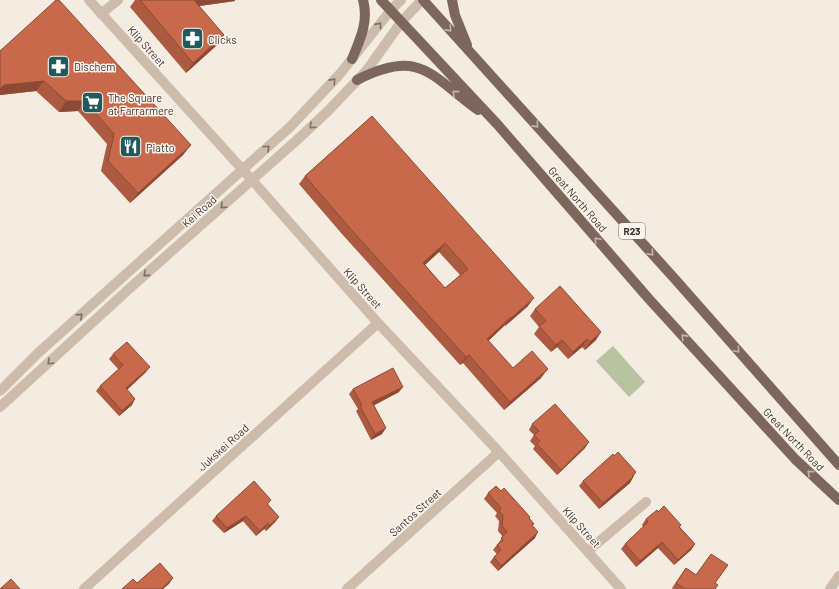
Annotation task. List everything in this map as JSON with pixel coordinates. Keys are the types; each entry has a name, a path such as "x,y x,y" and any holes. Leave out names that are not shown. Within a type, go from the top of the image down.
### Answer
{"main road":[{"path":"352,60 363,32 365,17 363,0"},
{"name":"Great North Road","path":"381,0 498,125 649,299 795,459 839,500"},
{"name":"Great North Road","path":"422,0 674,278 839,465"},
{"path":"452,0 455,15 468,50"},
{"path":"357,80 372,72 387,67 402,65 422,69 438,78 498,125"}],"street":[{"name":"Klip Street","path":"89,0 252,180 378,323 499,452 622,589"},
{"path":"101,14 118,0"},
{"name":"Kei Road","path":"0,390 43,349 290,127 352,60 391,10 401,0"},
{"name":"Kei Road","path":"0,407 322,116 366,70 402,21 422,0"},
{"name":"Jukskei Road","path":"84,589 378,323"},
{"name":"Santos Street","path":"347,589 499,452"},
{"path":"588,551 646,502"},
{"path":"830,589 839,576"}],"green space":[{"path":"613,346 645,382 629,397 596,361"}],"building":[{"name":"The Square at Farrarmere","path":"56,0 59,0 191,145 138,193 108,161 114,134 85,101 66,101 44,81 4,85 0,89 0,51"},
{"path":"140,0 194,0 224,35 193,63"},
{"path":"372,116 534,298 487,339 513,368 532,351 548,369 510,402 469,355 466,357 305,176","holes":["445,243 468,269 445,288 423,263"]},
{"path":"560,286 601,332 590,342 587,339 573,352 562,340 556,345 539,326 546,321 535,309"},
{"path":"127,342 150,367 126,388 135,399 122,411 100,386 123,365 113,354"},
{"path":"393,368 403,387 372,402 386,428 375,434 353,389"},
{"path":"555,404 589,442 561,470 537,444 540,441 534,435 539,431 532,424"},
{"path":"618,452 636,472 632,476 633,477 603,503 583,481 613,454 614,456"},
{"path":"254,481 271,500 267,504 279,517 269,526 268,523 260,531 246,516 227,528 216,516"},
{"path":"496,486 501,491 504,488 530,517 529,518 534,524 532,525 538,532 501,566 494,557 501,550 497,545 503,540 501,538 507,532 502,526 503,515 499,511 501,508 488,493"},
{"path":"664,506 681,525 679,527 695,544 678,560 662,542 640,561 625,544 648,522 646,519 657,510 658,512"},
{"path":"711,554 728,565 715,583 718,585 715,589 685,589 676,583 686,568 696,575"},
{"path":"160,563 173,578 161,589 122,589 133,579 137,583"},
{"path":"11,579 20,589 0,589"}],"place":[{"name":"Clicks","path":"193,39"},
{"name":"Dischem","path":"59,66"},
{"name":"The Square at Farrarmere","path":"93,103"},
{"name":"Piatto","path":"131,147"}]}
